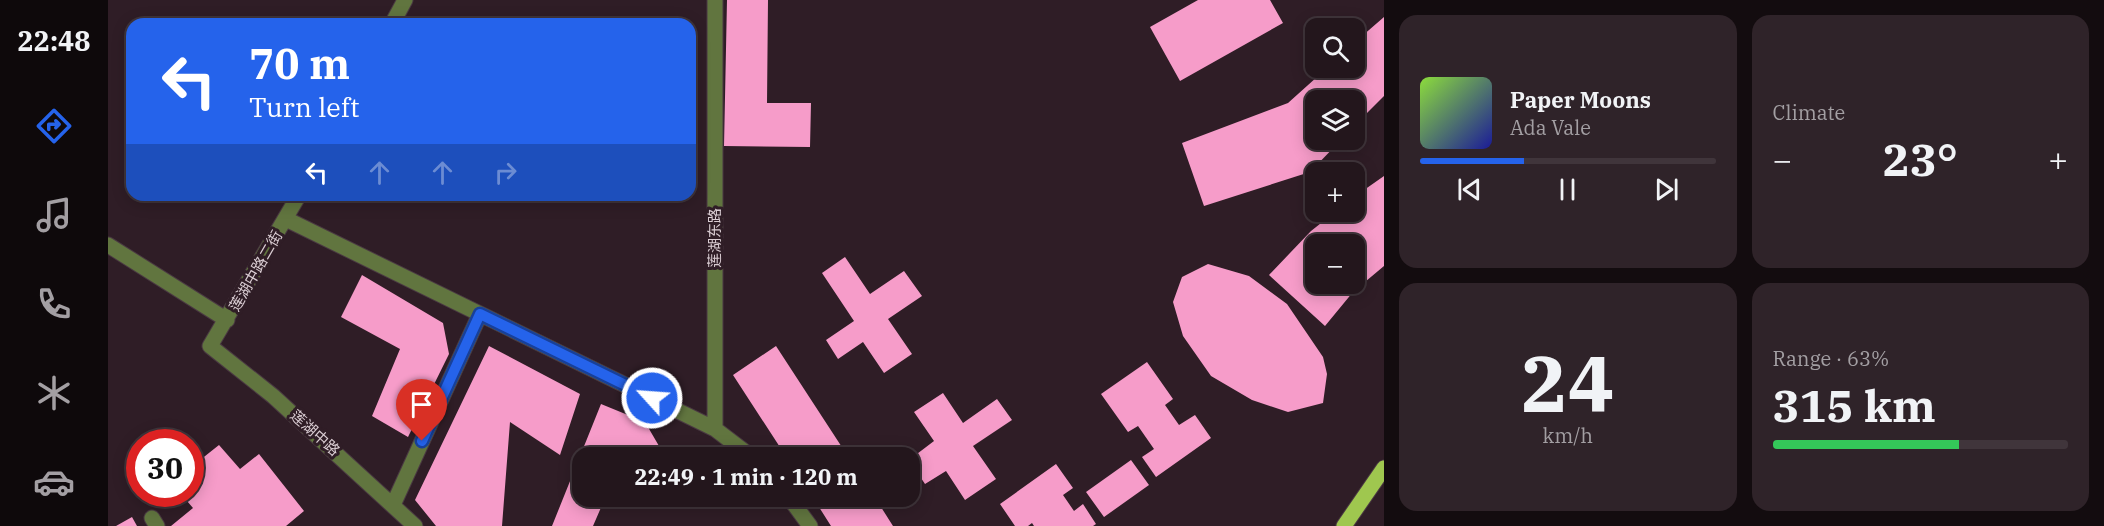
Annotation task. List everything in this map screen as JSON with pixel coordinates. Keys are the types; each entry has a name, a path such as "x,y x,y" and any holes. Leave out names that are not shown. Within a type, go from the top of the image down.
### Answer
{"main road":[{"path":"1344,526 1384,468"}],"street":[{"path":"395,18 405,0"},
{"name":"莲湖东路","path":"715,0 715,429"},
{"name":"莲湖中路二街","path":"210,346 296,201"},
{"path":"286,219 715,429 739,447"},
{"path":"108,245 227,320"},
{"path":"393,505 480,314"},
{"name":"莲湖中路","path":"210,346 281,403 415,526"},
{"path":"796,507 810,526"}],"building":[{"path":"727,0 768,0 767,103 811,103 810,147 724,146"},
{"path":"1198,0 1270,0 1283,23 1180,81 1150,27"},
{"path":"1384,17 1384,96 1365,115 1365,90 1305,90 1305,150 1331,150 1320,162 1305,162 1305,174 1204,206 1182,143 1288,103 1316,78 1365,78 1365,33"},
{"path":"1384,176 1384,266 1365,282 1365,234 1308,234 1322,222 1365,222 1365,189"},
{"path":"1305,237 1305,294 1351,294 1325,326 1269,275"},
{"path":"845,257 870,294 904,271 922,296 888,319 912,354 884,373 863,342 838,359 826,340 854,321 822,273"},
{"path":"1208,264 1249,276 1287,304 1323,357 1327,374 1323,403 1288,412 1252,400 1211,376 1183,336 1173,302 1182,277"},
{"path":"362,275 443,323 449,354 408,437 372,416 400,349 341,317"},
{"path":"489,346 580,394 560,455 510,422 502,526 436,526 415,500"},
{"path":"776,346 842,447 780,447 733,375"},
{"path":"1147,362 1173,399 1165,405 1179,425 1195,415 1211,438 1156,477 1142,457 1154,449 1138,426 1128,432 1101,394"},
{"path":"943,393 963,423 997,399 1012,420 973,446 996,479 965,500 946,471 925,484 920,476 920,452 934,441 914,412"},
{"path":"601,404 645,422 660,447 584,447"},
{"path":"219,445 240,469 259,454 304,511 286,526 171,526 192,507 204,507 204,457"},
{"path":"1131,460 1149,485 1104,517 1086,492"},
{"path":"1056,464 1073,488 1063,495 1074,511 1083,504 1096,524 1093,526 1034,526 1032,523 1028,526 1015,526 1000,504"},
{"path":"572,476 572,507 601,507 593,526 552,526"},
{"path":"819,507 881,507 893,526 831,526"},
{"path":"132,517 137,526 116,526"}],"route":[{"path":"422,441 480,314 652,398"}]}
